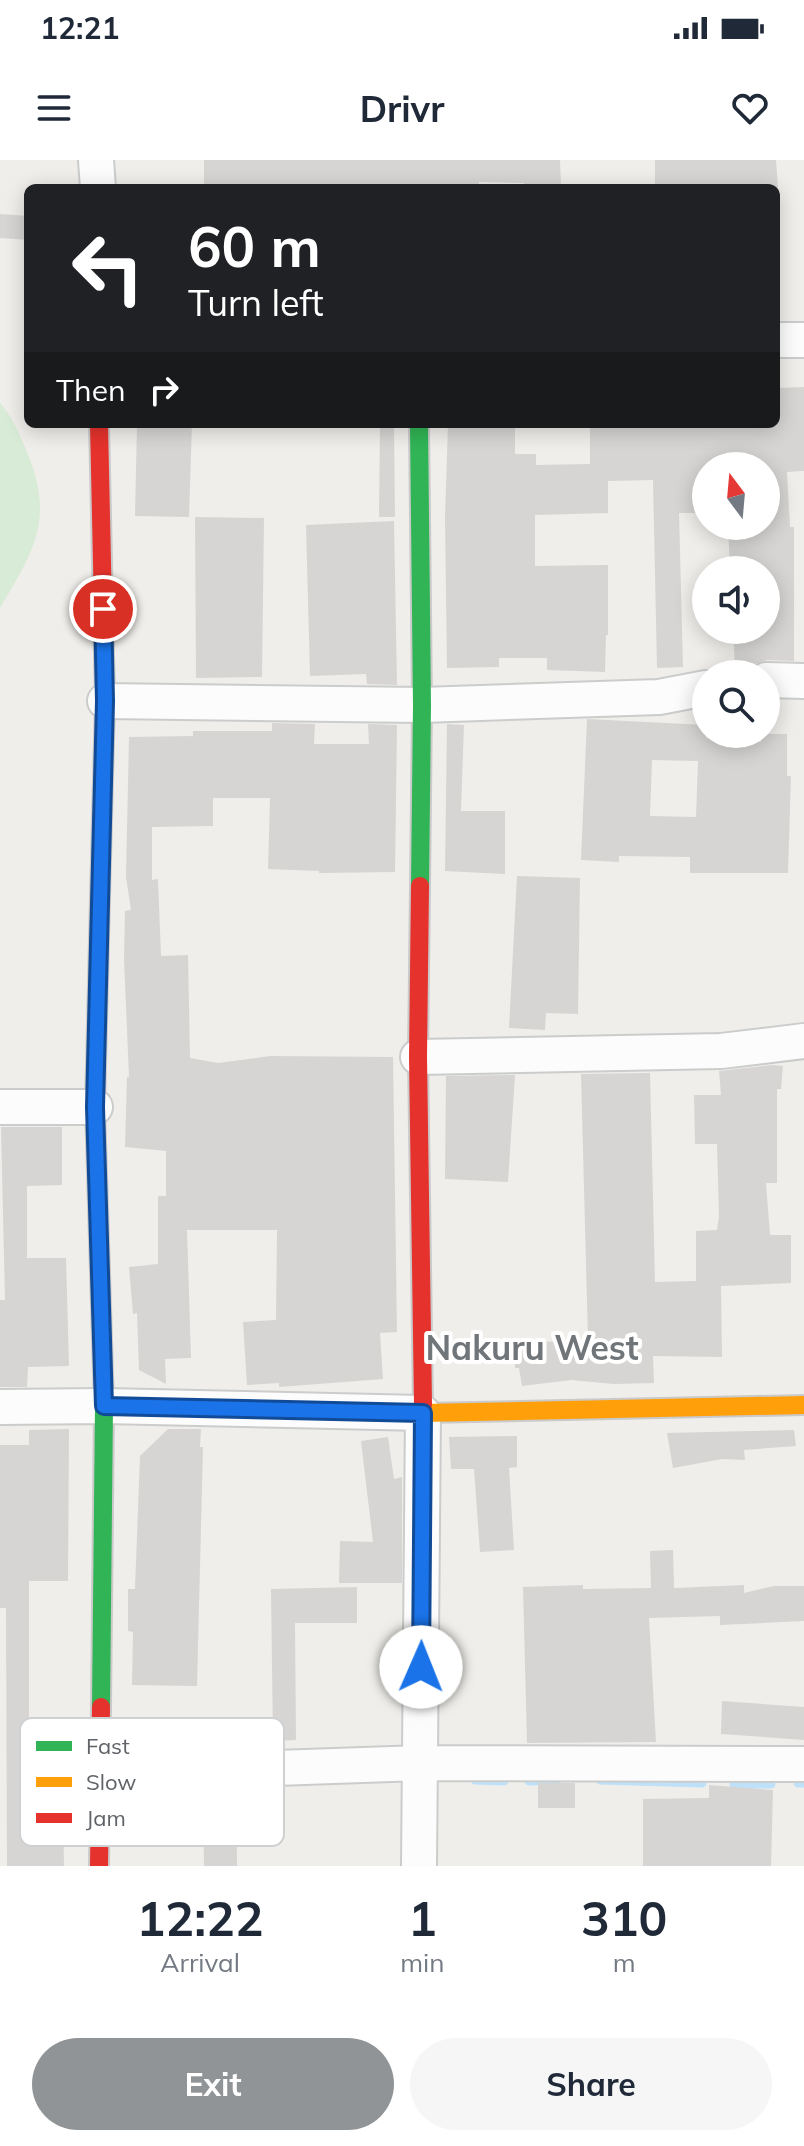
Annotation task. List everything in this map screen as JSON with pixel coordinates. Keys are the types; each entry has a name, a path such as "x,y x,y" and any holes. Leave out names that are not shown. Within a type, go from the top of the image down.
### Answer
{"street":[{"path":"96,160 98,184"},
{"path":"780,340 804,340"},
{"path":"99,428 105,701 95,1107 104,1406 101,1718"},
{"path":"419,428 422,705 418,1057 423,1413 419,1866"},
{"path":"780,680 804,681"},
{"path":"105,701 422,705 659,697 692,691"},
{"path":"418,1057 721,1051 804,1041"},
{"path":"0,1107 95,1107"},
{"path":"0,1407 104,1406 423,1413 804,1405"},
{"path":"284,1768 421,1763 804,1764"},
{"path":"99,1846 99,1866"}],"green space":[{"path":"0,403 27,452 35,476 40,516 31,551 0,608"}],"building":[{"path":"204,160 560,160 561,184 479,182 204,184"},
{"path":"655,160 776,160 778,184 655,184"},
{"path":"0,214 24,216 24,240 0,238"},
{"path":"804,387 804,471 787,472 790,527 794,527 794,661 735,660 734,644 780,644 780,556 729,556 729,540 780,540 780,452 692,452 692,513 679,513 683,667 657,668 653,480 608,481 608,513 535,515 535,566 608,565 605,672 547,670 547,658 499,658 499,667 447,668 445,518 448,428 515,428 515,454 536,454 536,465 590,464 590,428 780,428 780,388"},
{"path":"137,428 192,428 189,517 135,516"},
{"path":"380,428 394,428 395,517 379,517"},
{"path":"195,517 264,518 262,677 196,678"},
{"path":"394,521 397,685 367,684 366,674 310,676 306,525"},
{"path":"587,719 692,724 692,748 780,748 780,734 787,734 787,776 791,776 788,873 690,873 690,857 619,856 619,862 581,860","holes":["652,760 698,761 696,817 650,816"]},
{"path":"272,723 315,724 314,744 369,744 368,724 397,725 395,872 319,873 268,869 270,798 213,798 213,826 152,827 152,880 158,879 161,956 188,955 190,1058 218,1063 270,1056 393,1057 397,1332 380,1333 383,1379 279,1387 279,1383 247,1385 243,1322 276,1320 277,1230 187,1230 191,1358 165,1359 166,1384 139,1370 137,1313 133,1314 129,1267 158,1264 158,1196 166,1196 166,1151 125,1147 129,1077 125,911 131,910 126,877 129,737 193,736 193,731 272,731"},
{"path":"447,724 464,725 461,811 505,811 505,874 445,871"},
{"path":"517,876 580,878 578,1014 546,1013 545,1030 509,1028"},
{"path":"783,1066 781,1089 777,1089 777,1183 766,1183 770,1235 791,1235 791,1283 721,1286 722,1357 653,1356 654,1383 614,1384 571,1380 522,1386 519,1368 515,1368 515,1343 588,1340 581,1074 650,1073 655,1282 696,1281 696,1231 717,1230 719,1216 717,1144 695,1144 694,1095 721,1095 719,1071"},
{"path":"515,1075 508,1182 445,1179 446,1076"},
{"path":"1,1127 62,1127 62,1185 27,1186 27,1258 66,1258 69,1366 28,1367 27,1387 0,1387 0,1300 5,1300"},
{"path":"69,1429 68,1581 29,1581 29,1718 20,1718 20,1846 64,1846 64,1866 7,1866 6,1608 0,1608 0,1445 29,1445 29,1430"},
{"path":"168,1429 201,1429 197,1686 132,1685 133,1632 128,1631 128,1589 135,1589 140,1456"},
{"path":"794,1430 796,1446 744,1450 745,1460 722,1459 673,1468 667,1433"},
{"path":"517,1436 517,1467 509,1468 514,1550 480,1552 474,1469 451,1469 449,1437"},
{"path":"388,1437 394,1479 402,1477 402,1583 339,1583 340,1541 373,1542 361,1441"},
{"path":"673,1550 674,1588 744,1585 744,1593 774,1586 804,1586 804,1621 720,1625 720,1616 649,1618 656,1742 527,1743 523,1587 583,1585 583,1589 651,1588 650,1551"},
{"path":"357,1587 357,1623 295,1623 296,1740 284,1741 284,1718 273,1718 271,1589"},
{"path":"722,1701 804,1707 804,1740 721,1734"},
{"path":"538,1783 575,1783 575,1808 538,1808"},
{"path":"709,1785 773,1790 771,1866 643,1866 643,1799 709,1798"},
{"path":"204,1846 237,1846 237,1866 204,1866"}],"waterway":[{"path":"475,1780 504,1781"},
{"path":"529,1781 557,1780"},
{"path":"600,1780 702,1783"},
{"path":"798,1783 804,1783"},
{"path":"734,1784 771,1784"}],"traffic: fast":[{"path":"419,428 420,886"},
{"path":"100,897 95,1107 104,1406 101,1707"}],"traffic: slow":[{"path":"423,1405 423,1413 804,1405"}],"traffic: jam":[{"path":"99,428 105,701 100,897"},
{"path":"420,886 418,1057 423,1405"},
{"path":"101,1707 101,1718"},
{"path":"99,1846 99,1866"}],"district":[{"name":"Nakuru West","path":"532,1348"}],"route":[{"path":"103,609 105,701 95,1107 104,1406 423,1413 421,1667"}]}
